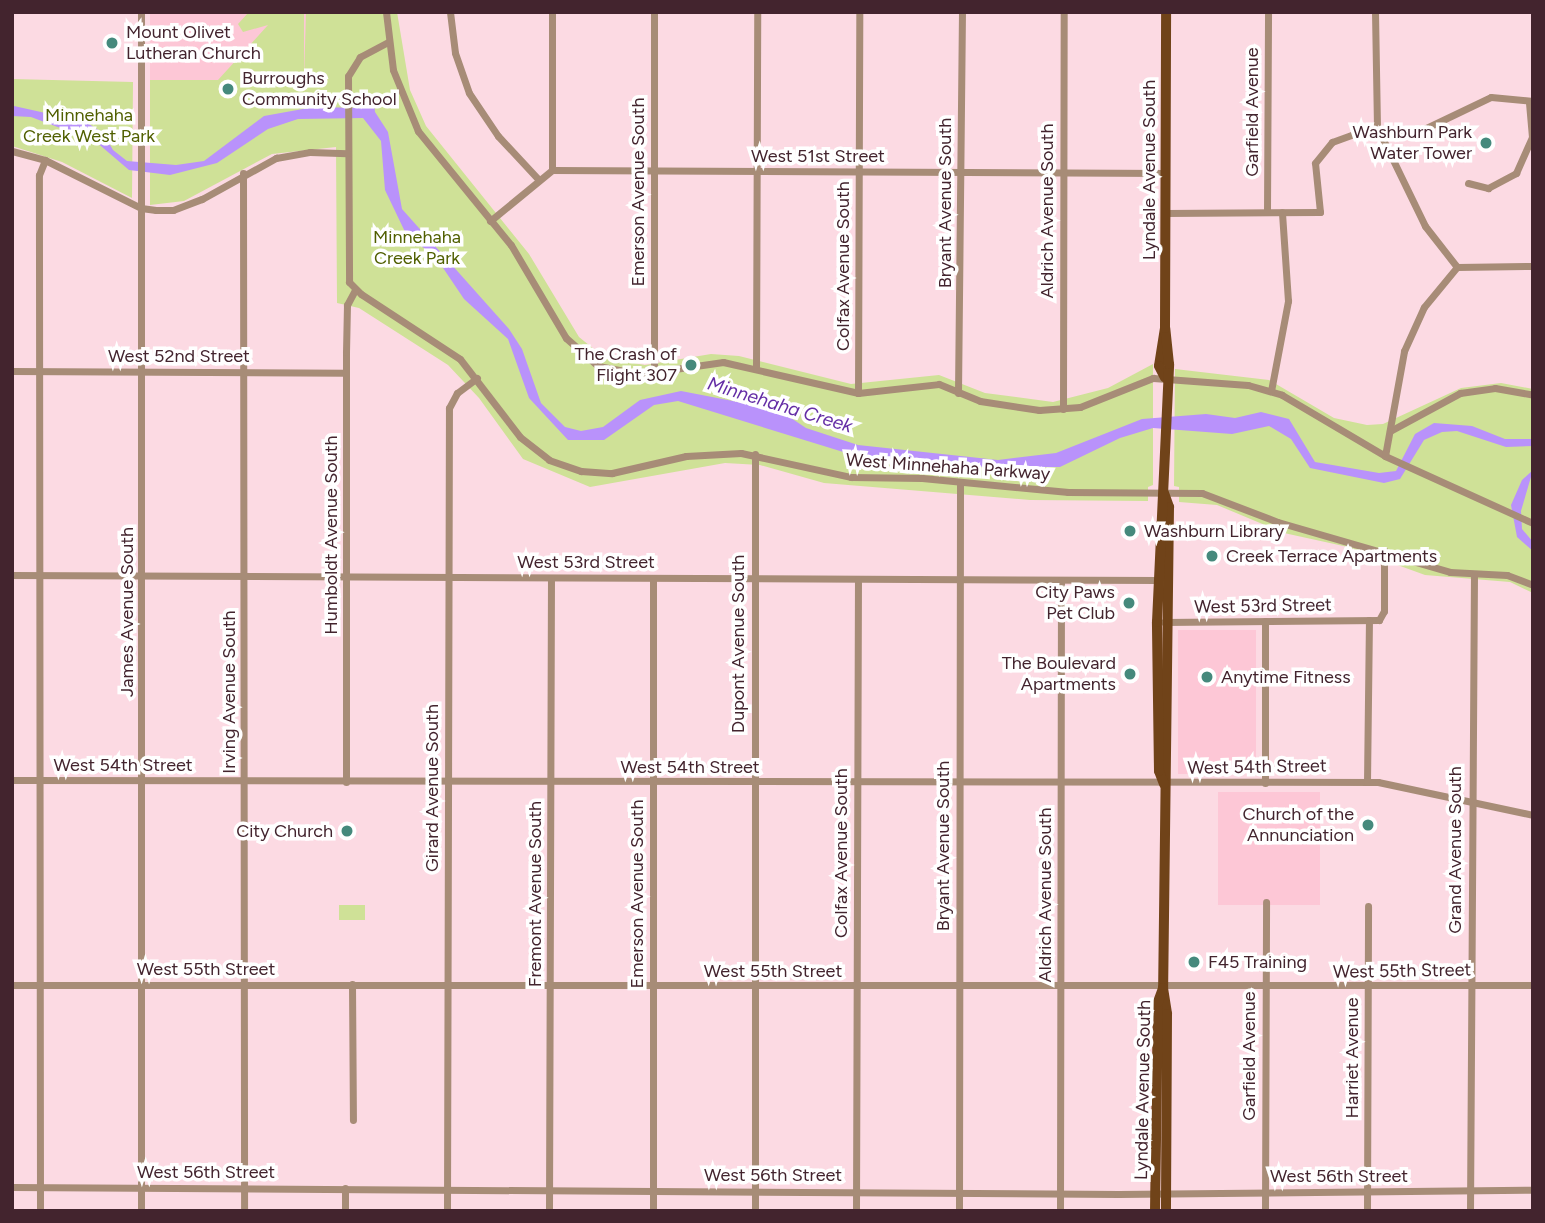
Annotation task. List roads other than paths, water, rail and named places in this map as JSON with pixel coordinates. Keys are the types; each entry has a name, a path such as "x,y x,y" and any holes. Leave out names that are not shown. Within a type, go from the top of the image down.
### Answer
{"main road":[{"name":"Lyndale Avenue South","path":"1164,784 1159,771 1157,622 1160,504 1164,493 1165,439 1165,378 1159,354 1165,328 1166,12"},
{"name":"Lyndale Avenue South","path":"1163,1193 1158,1002 1163,988 1164,784 1168,771 1169,505 1164,493"},
{"path":"1155,1211 1163,1193"},
{"path":"1163,1193 1167,1211"}],"street":[{"name":"James Avenue South","path":"141,12 144,781 141,1211"},
{"path":"386,12 388,41 397,81 418,131 530,270 575,349 612,371 654,372 706,362 756,369 810,386 858,393 925,383 1019,409 1063,410 1106,399 1148,379 1165,378 1271,391 1385,456 1529,521"},
{"path":"450,12 457,61 469,93 498,136 538,179"},
{"path":"490,221 552,170 552,12"},
{"name":"Emerson Avenue South","path":"653,12 654,372"},
{"path":"756,369 757,12"},
{"name":"Colfax Avenue South","path":"858,393 859,12"},
{"name":"Bryant Avenue South","path":"958,393 962,12"},
{"name":"Aldrich Avenue South","path":"1063,410 1064,12"},
{"name":"Garfield Avenue","path":"1267,212 1268,12"},
{"path":"1375,12 1379,133 1425,226 1457,267"},
{"path":"355,290 347,269 348,76 355,61 388,41"},
{"path":"1166,213 1320,212 1314,172 1317,157 1342,137 1440,124 1499,96 1531,101 1532,136 1529,161 1497,186 1488,188 1468,183"},
{"path":"12,151 46,160 141,208 173,210 202,199 243,173 295,153 347,153"},
{"path":"40,1211 39,175 46,160"},
{"name":"West 51st Street","path":"552,170 1165,173"},
{"name":"Irving Avenue South","path":"243,173 246,985 244,1211"},
{"path":"1271,391 1288,299 1282,212"},
{"path":"1385,456 1404,351 1424,307 1457,267 1533,266"},
{"name":"Humboldt Avenue South","path":"346,782 347,305 355,290"},
{"name":"West Minnehaha Parkway","path":"355,290 439,343 477,378 520,438 536,452 570,468 612,473 706,453 755,454 843,476 960,482 1068,492 1164,493 1221,497 1278,522 1384,550 1450,572 1507,575 1533,585"},
{"name":"West 52nd Street","path":"12,371 346,373"},
{"name":"Girard Avenue South","path":"447,1211 449,408 457,393 477,378"},
{"path":"1390,430 1461,393 1495,388 1533,395"},
{"name":"Dupont Avenue South","path":"755,454 755,1211"},
{"name":"Bryant Avenue South","path":"959,1211 960,482"},
{"path":"1367,782 1369,621 1384,614 1384,550"},
{"name":"Grand Avenue South","path":"1470,1211 1470,801 1474,574"},
{"name":"West 53rd Street","path":"12,575 1159,580"},
{"name":"Fremont Avenue South","path":"550,1211 551,578"},
{"name":"Emerson Avenue South","path":"653,578 653,1211"},
{"name":"Colfax Avenue South","path":"856,1211 858,579"},
{"name":"Aldrich Avenue South","path":"1060,1211 1061,579"},
{"path":"1265,621 1265,783"},
{"name":"West 53rd Street","path":"1157,622 1369,621"},
{"name":"West 54th Street","path":"12,780 1164,784 1367,782 1533,815"},
{"name":"Garfield Avenue","path":"1265,1211 1266,902"},
{"name":"Harriet Avenue","path":"1367,1211 1368,906"},
{"path":"352,984 353,1120"},
{"name":"West 55th Street","path":"12,985 1061,988 1533,985"},
{"name":"West 56th Street","path":"12,1187 1060,1193 1533,1190"},
{"path":"345,1188 345,1211"}],"place":[{"name":"Mount Olivet Lutheran Church","path":"112,43"},
{"name":"Burroughs Community School","path":"228,89"},
{"name":"Washburn Park Water Tower","path":"1486,143"},
{"name":"The Crash of Flight 307","path":"691,365"},
{"name":"Washburn Library","path":"1130,531"},
{"name":"Creek Terrace Apartments","path":"1212,556"},
{"name":"City Paws Pet Club","path":"1129,603"},
{"name":"The Boulevard Apartments","path":"1130,674"},
{"name":"Anytime Fitness","path":"1207,677"},
{"name":"Church of the Annunciation","path":"1368,825"},
{"name":"City Church","path":"347,831"},
{"name":"F45 Training","path":"1194,962"}],"park label":[{"name":"Minnehaha Creek West Park","path":"89,126"},
{"name":"Minnehaha Creek Park","path":"417,248"}],"water label":[{"name":"Minnehaha Creek","path":"780,405"}]}
